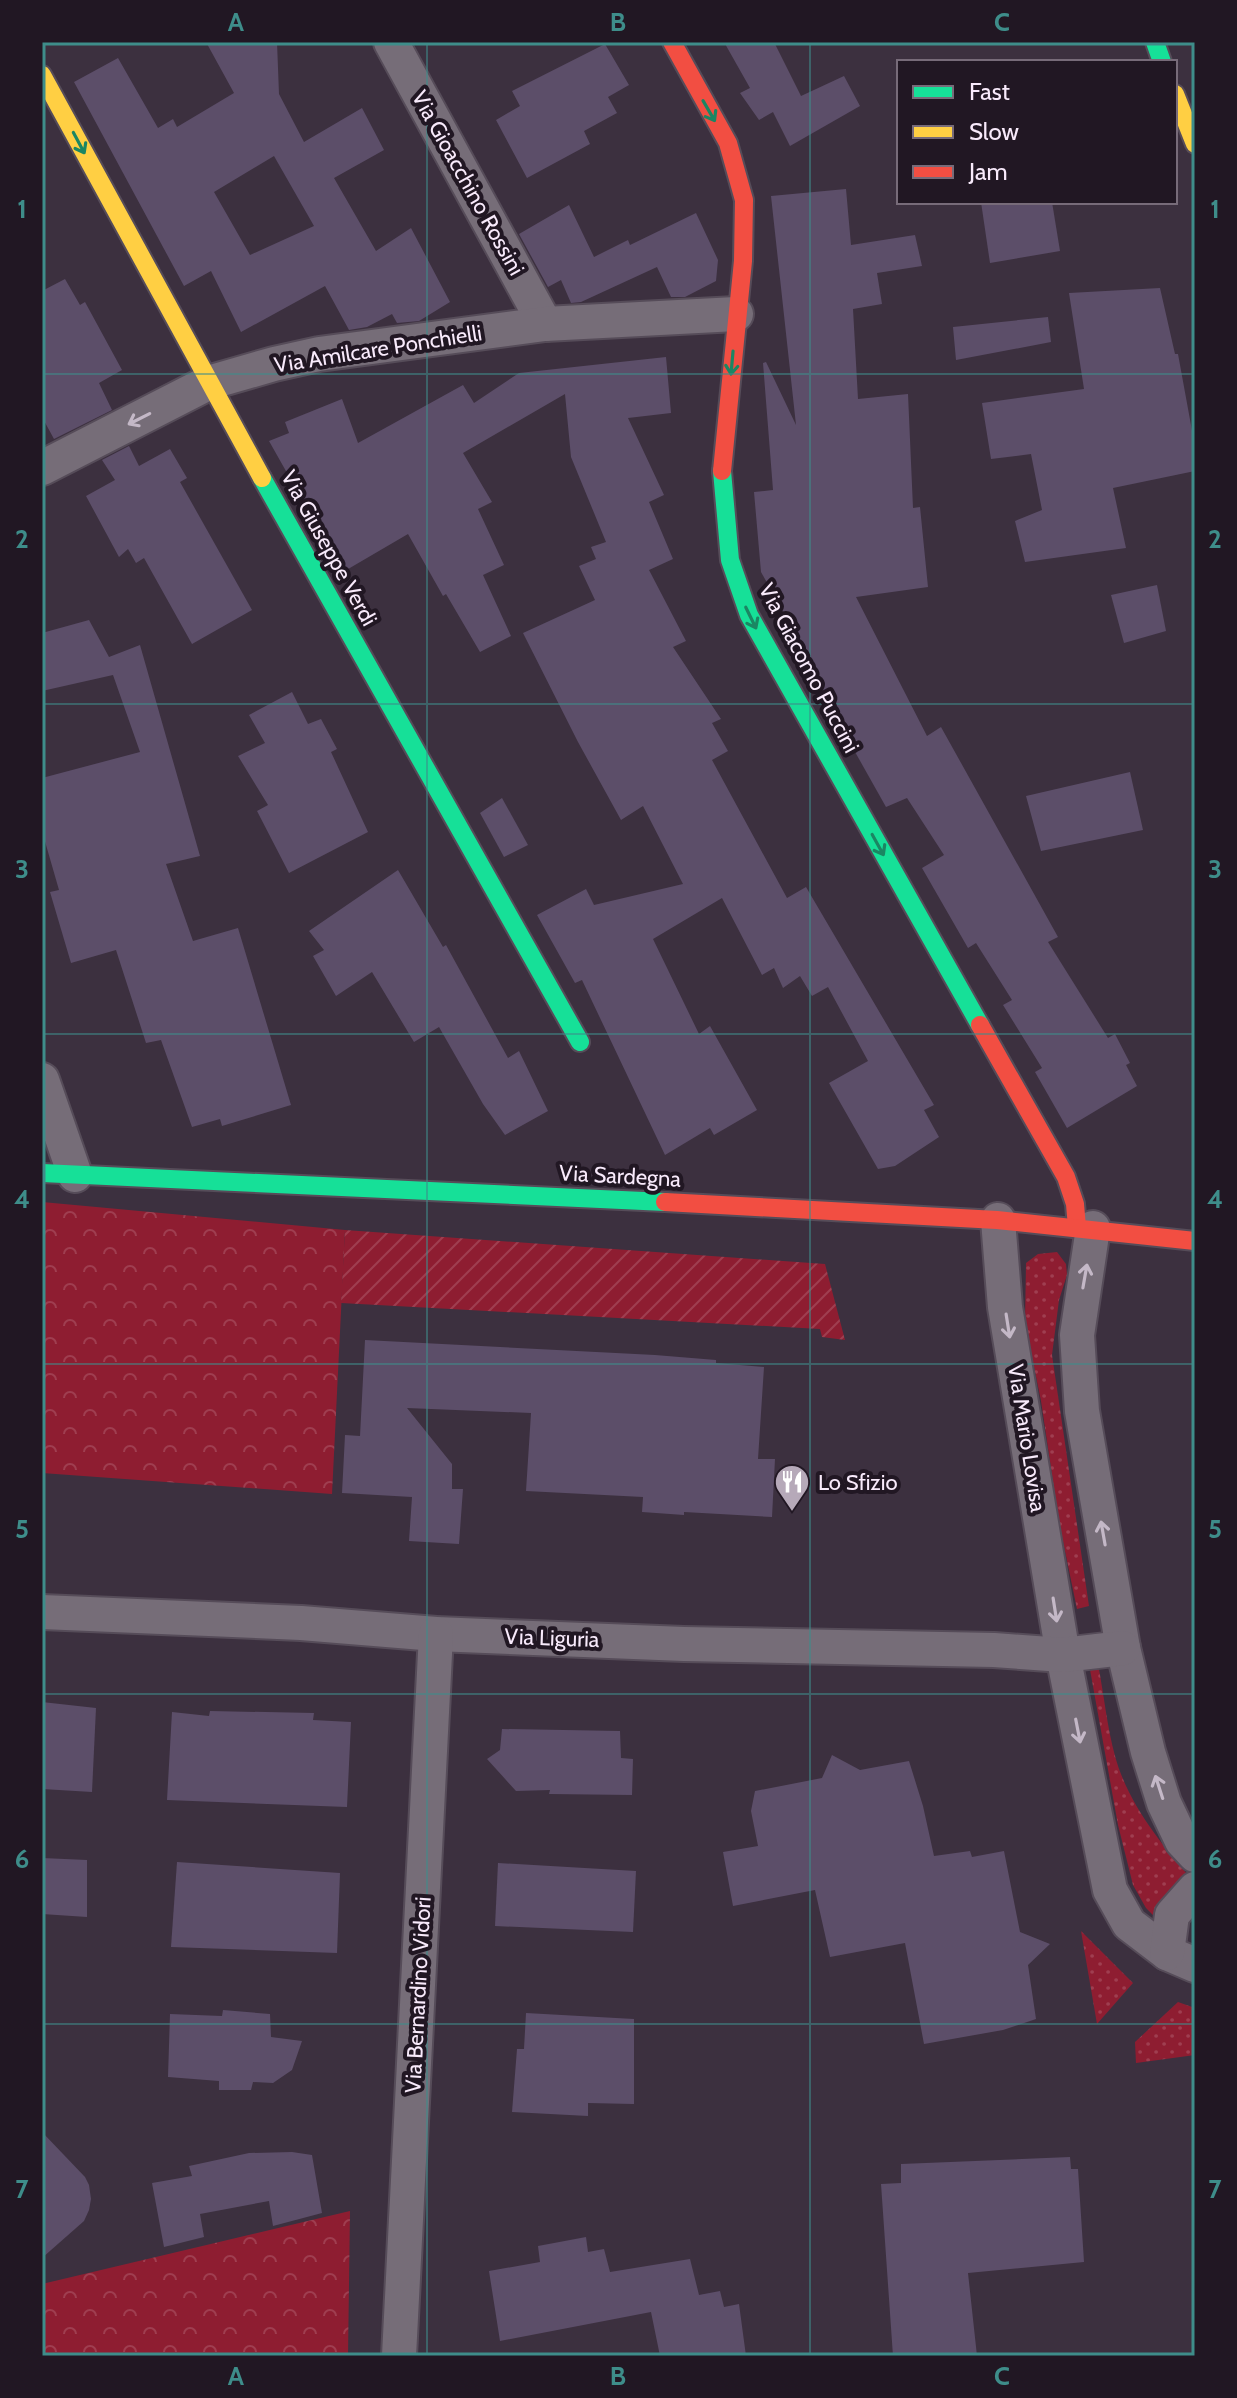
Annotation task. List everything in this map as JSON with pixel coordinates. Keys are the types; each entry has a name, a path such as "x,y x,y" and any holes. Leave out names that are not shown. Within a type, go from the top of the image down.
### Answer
{"street":[{"name":"Via Gioacchino Rossini","path":"391,42 545,324"},
{"name":"Via Giacomo Puccini","path":"672,42 728,143 744,200 743,261 721,477 730,560 749,615 1066,1177 1085,1228"},
{"name":"Via Giuseppe Verdi","path":"42,75 208,383 580,1042"},
{"path":"1177,99 1195,144"},
{"name":"Via Amilcare Ponchielli","path":"42,468 208,383 319,354 545,324 736,314"},
{"path":"42,1080 58,1174"},
{"name":"Via Sardegna","path":"58,1174 829,1210 998,1220 1195,1241"},
{"name":"Via Mario Lovisa","path":"998,1220 1005,1307 1063,1655 1110,1890 1129,1924 1181,1959"},
{"path":"1085,1228 1077,1374 1123,1648 1148,1752 1164,1803 1182,1841 1195,1855"},
{"name":"Via Liguria","path":"42,1612 301,1623 436,1634 684,1644 994,1650 1063,1655"},
{"name":"Via Bernardino Vidori","path":"399,2356 436,1634"},
{"path":"1063,1655 1123,1648"},
{"name":"Via Mario Lovisa","path":"1181,1959 1172,1915 1195,1889"}],"green space":[{"path":"42,1202 345,1230 332,1494 42,1473"},
{"path":"345,1230 825,1264 845,1340 822,1337 820,1329 341,1303"},
{"path":"1057,1252 1066,1264 1067,1275 1059,1300 1052,1355 1089,1606 1077,1609 1025,1323 1026,1263 1038,1254"},
{"path":"1089,1664 1098,1664 1112,1745 1128,1791 1158,1839 1194,1882 1158,1920 1146,1908 1133,1885 1118,1825"},
{"path":"1081,1931 1133,1983 1097,2024"},
{"path":"1178,2002 1195,2008 1195,2055 1136,2063 1135,2042"},
{"path":"350,2211 348,2356 42,2356 42,2284"}],"building":[{"path":"206,42 277,42 279,94 304,142 362,108 384,150 334,178 376,251 411,228 450,302 419,321 397,323 392,314 367,327 349,330 325,286 241,332 211,271 184,286 74,82 118,58 158,128 173,119 177,127 234,93","holes":["274,156 314,226 250,255 214,192"]},
{"path":"724,42 774,42 801,96 844,76 860,106 790,146 773,112 759,120 740,93 750,88"},
{"path":"605,44 629,85 608,97 617,113 584,131 590,144 527,178 496,120 520,106 512,91"},
{"path":"846,189 851,245 915,235 922,266 877,273 882,304 853,309 858,399 908,394 913,508 920,507 928,587 856,597 927,736 941,727 1058,937 1048,942 1108,1038 1115,1034 1130,1063 1126,1065 1137,1086 1067,1128 1035,1072 1042,1068 1003,1005 1012,1000 976,943 968,948 922,868 944,855 907,798 886,807 761,572 754,492 773,490 763,363 766,362 796,425 771,196"},
{"path":"981,204 1052,204 1060,251 990,263"},
{"path":"569,205 594,257 628,240 630,245 696,213 718,260 716,281 685,297 671,297 657,267 581,302 571,303 561,280 548,287 519,234"},
{"path":"65,279 80,305 85,302 122,370 99,383 112,410 54,439 42,417 42,291"},
{"path":"1160,288 1175,354 1178,354 1195,447 1195,471 1113,488 1126,548 1025,562 1015,521 1042,510 1031,454 991,459 982,403 1084,389 1069,293"},
{"path":"1048,317 1051,342 956,360 953,327"},
{"path":"666,357 671,413 628,418 664,495 649,502 673,559 649,570 686,641 673,647 721,719 712,723 728,751 712,760 787,898 806,887 934,1105 924,1110 939,1137 895,1166 878,1169 829,1083 868,1061 828,987 812,996 800,976 783,988 774,968 762,975 722,898 653,939 699,1034 710,1026 757,1110 714,1135 710,1128 665,1155 582,980 575,983 537,915 586,889 594,905 683,884 643,806 621,820 523,633 595,600 579,566 596,559 591,547 606,542 571,457 565,394 463,453 492,502 478,509 504,565 483,575 511,636 480,652 446,594 443,596 408,534 343,572 269,441 289,433 285,422 342,399 358,443 463,385 474,403 519,373"},
{"path":"129,446 139,466 170,449 187,478 180,482 252,610 192,644 144,558 136,563 128,549 119,557 86,496 115,480 102,460"},
{"path":"1157,585 1166,631 1124,643 1111,595"},
{"path":"89,620 109,657 140,645 200,856 166,864 193,941 238,928 291,1105 222,1126 220,1119 192,1127 161,1040 146,1043 116,950 71,963 50,892 59,890 42,831 42,778 140,752 113,675 42,691 42,633"},
{"path":"292,692 308,724 321,719 337,749 331,752 368,832 289,873 257,811 268,805 238,756 265,743 249,715"},
{"path":"1130,772 1143,830 1041,851 1026,796"},
{"path":"502,798 528,845 504,857 480,813"},
{"path":"398,870 443,947 446,945 508,1058 519,1051 548,1111 505,1135 483,1104 439,1027 414,1042 372,972 336,996 313,956 324,950 309,931"},
{"path":"365,1340 655,1355 764,1367 758,1459 775,1459 772,1517 642,1512 643,1497 526,1491 531,1413 407,1408 452,1464 452,1489 463,1489 459,1544 409,1541 412,1497 342,1493 345,1435 360,1436"},
{"path":"42,1702 96,1708 92,1792 42,1789"},
{"path":"210,1711 314,1713 313,1720 351,1722 347,1807 167,1800 172,1712 209,1716"},
{"path":"502,1729 620,1731 621,1758 633,1759 632,1795 516,1791 487,1759 500,1750"},
{"path":"832,1755 860,1770 909,1761 934,1856 970,1851 972,1857 1004,1851 1020,1932 1050,1944 1028,1965 1036,2019 1003,2030 924,2044 905,1943 830,1957 815,1890 733,1906 723,1852 758,1846 751,1811 755,1791 822,1778"},
{"path":"42,1858 87,1860 87,1917 42,1914"},
{"path":"177,1862 340,1873 337,1953 171,1947"},
{"path":"498,1863 636,1871 633,1932 495,1926"},
{"path":"223,2010 270,2014 271,2037 302,2041 292,2070 273,2083 253,2082 251,2090 219,2090 219,2081 168,2077 170,2014 222,2016"},
{"path":"526,2013 634,2019 634,2104 588,2103 588,2116 512,2112 517,2049 524,2049"},
{"path":"42,2132 85,2177 91,2199 84,2221 42,2258"},
{"path":"249,2153 312,2155 322,2213 273,2226 269,2201 200,2214 204,2237 164,2247 152,2183 192,2176 189,2166"},
{"path":"1070,2157 1071,2169 1078,2169 1084,2262 968,2273 977,2356 893,2356 881,2184 901,2183 901,2164"},
{"path":"586,2237 588,2252 604,2249 610,2272 690,2259 699,2295 720,2291 724,2307 739,2304 746,2356 660,2356 651,2312 500,2341 489,2271 540,2262 538,2246"}],"traffic: fast":[{"path":"1155,42 1161,60"},
{"path":"722,471 730,560 749,615 980,1025"},
{"path":"262,478 580,1042"},
{"path":"42,1173 665,1202"}],"traffic: slow":[{"path":"42,75 262,478"},
{"path":"1177,99 1195,144"}],"traffic: jam":[{"path":"672,42 728,143 744,200 743,261 722,471"},
{"path":"980,1025 1066,1177 1075,1204 1077,1227"},
{"path":"665,1202 997,1220 1195,1241"}],"place":[{"name":"Lo Sfizio","path":"792,1513"}]}
